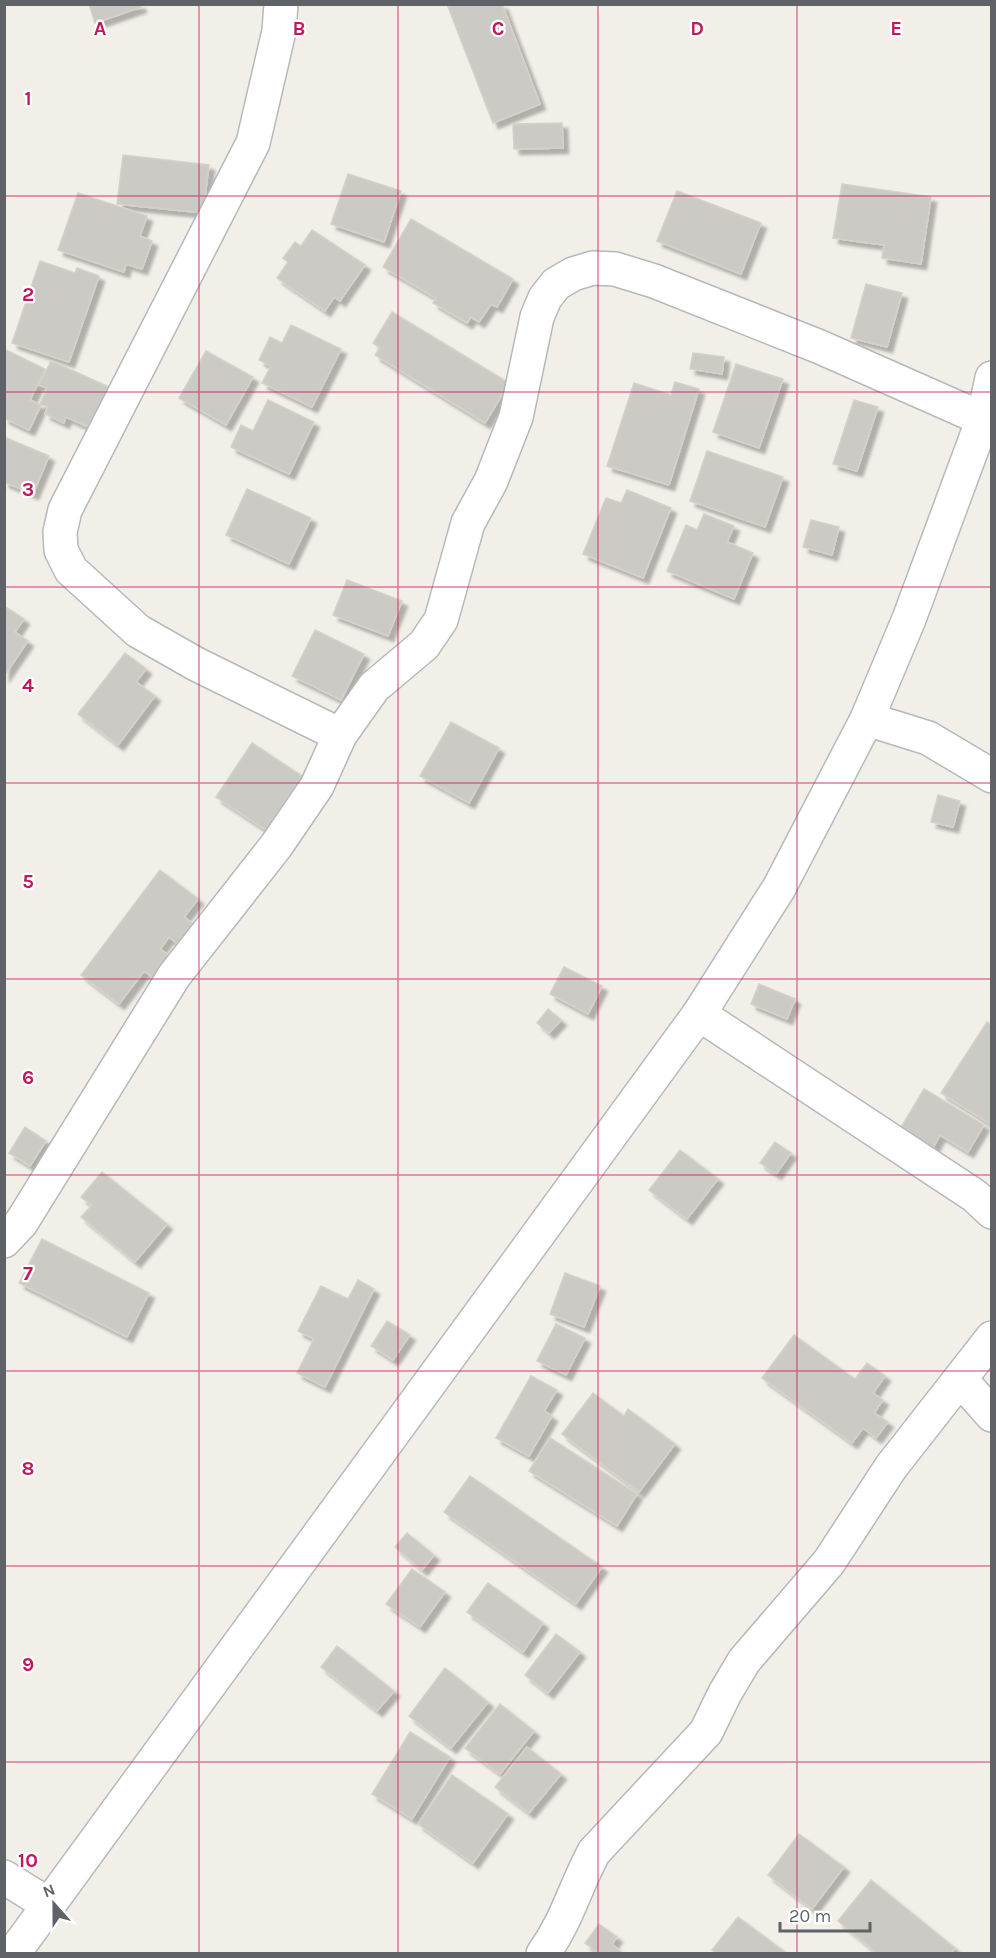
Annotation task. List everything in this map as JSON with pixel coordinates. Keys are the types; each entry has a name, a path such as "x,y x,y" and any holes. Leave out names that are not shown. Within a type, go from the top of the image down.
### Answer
{"street":[{"path":"281,4 279,31 253,143 65,510 60,532 61,550 71,570 80,580 138,632 196,664 340,735"},
{"path":"4,1241 21,1223 174,976 276,846 318,786 340,735 374,687 424,645 441,620 468,523 490,481 516,417 537,316 545,298 556,284 573,274 593,268 615,269 654,280 820,347 982,419"},
{"path":"13,1953 699,1014 779,888 867,719 909,619 982,419 992,378"},
{"path":"867,719 928,738 992,776"},
{"path":"699,1014 975,1196 992,1212"},
{"path":"543,1953 567,1916 582,1874 594,1852 706,1732 724,1693 744,1661 829,1562 891,1467 992,1338"},
{"path":"961,1380 992,1415"},
{"path":"4,1877 49,1905"}],"building":[{"path":"89,4 140,4 141,7 95,23"},
{"path":"447,4 502,4 540,104 493,123"},
{"path":"562,123 563,148 514,149 513,124"},
{"path":"123,155 209,165 203,213 117,204"},
{"path":"348,174 401,191 384,242 331,224"},
{"path":"842,184 931,197 921,264 882,258 884,245 833,238"},
{"path":"677,191 761,223 741,274 657,241"},
{"path":"78,193 147,216 140,236 152,241 142,269 126,264 124,272 58,250"},
{"path":"411,219 513,279 497,307 491,304 479,322 471,317 467,323 433,303 436,298 383,267"},
{"path":"312,230 365,265 340,301 334,297 325,311 277,278 288,262 283,258 295,242 301,246"},
{"path":"40,261 75,273 77,268 99,276 69,362 12,343"},
{"path":"866,284 902,293 887,347 851,338"},
{"path":"392,312 509,383 485,423 375,355 380,348 373,343"},
{"path":"291,325 341,349 312,407 262,383 271,366 259,360 270,337 282,343"},
{"path":"4,349 45,369 30,400 41,405 29,430 4,418"},
{"path":"206,351 253,377 226,425 179,398"},
{"path":"693,353 724,357 722,374 690,369"},
{"path":"51,361 109,387 91,428 66,417 64,423 45,414 48,407 40,404 47,388 39,385"},
{"path":"736,364 783,379 759,448 713,432"},
{"path":"675,382 699,389 669,485 607,466 634,383 671,395"},
{"path":"268,400 314,422 289,474 231,447 241,425 253,431"},
{"path":"854,400 878,407 857,471 833,464"},
{"path":"4,437 49,456 33,494 4,482"},
{"path":"707,451 783,477 765,527 690,501"},
{"path":"247,489 311,518 289,564 226,535"},
{"path":"627,490 671,508 643,578 583,554 606,498 621,503"},
{"path":"704,514 734,526 727,542 753,553 734,599 667,571 686,525 697,530"},
{"path":"811,520 839,527 832,555 803,547"},
{"path":"347,580 402,601 388,636 333,615"},
{"path":"4,606 24,619 15,632 28,641 4,676"},
{"path":"315,630 364,654 341,700 292,676"},
{"path":"125,653 146,669 136,682 155,696 118,745 78,714"},
{"path":"451,722 499,748 469,803 420,776"},
{"path":"252,743 302,776 266,830 216,797"},
{"path":"938,795 960,801 953,827 931,822"},
{"path":"160,870 198,899 184,917 197,927 182,947 169,937 160,949 176,961 160,983 144,971 119,1004 81,975"},
{"path":"564,967 602,986 588,1014 550,994"},
{"path":"759,984 795,999 787,1019 751,1004"},
{"path":"548,1009 561,1020 549,1033 537,1023"},
{"path":"987,1022 992,1025 992,1125 941,1093"},
{"path":"924,1089 984,1125 968,1152 940,1135 933,1148 900,1129"},
{"path":"25,1127 46,1141 30,1166 9,1153"},
{"path":"775,1142 791,1153 776,1174 760,1163"},
{"path":"680,1150 718,1179 687,1219 649,1190"},
{"path":"102,1172 167,1224 135,1262 81,1217 92,1205 81,1197"},
{"path":"42,1239 149,1293 127,1337 19,1283"},
{"path":"565,1273 600,1286 584,1327 550,1314"},
{"path":"358,1280 374,1289 325,1387 297,1373 314,1339 298,1331 321,1286 348,1299"},
{"path":"387,1321 410,1335 393,1360 371,1346"},
{"path":"556,1324 585,1338 566,1375 537,1361"},
{"path":"794,1335 855,1379 867,1363 885,1376 873,1393 883,1400 874,1413 888,1422 876,1438 863,1428 852,1443 762,1378"},
{"path":"531,1376 557,1390 544,1411 552,1416 529,1456 496,1438"},
{"path":"593,1393 624,1416 628,1409 675,1444 639,1492 562,1434"},
{"path":"550,1438 637,1494 617,1526 529,1471"},
{"path":"470,1476 602,1567 576,1604 444,1512"},
{"path":"407,1533 434,1555 422,1570 395,1547"},
{"path":"412,1569 445,1592 420,1627 386,1604"},
{"path":"488,1583 543,1623 523,1652 467,1612"},
{"path":"556,1634 580,1652 548,1693 525,1675"},
{"path":"337,1646 394,1691 377,1711 321,1667"},
{"path":"445,1668 488,1702 451,1748 409,1716"},
{"path":"500,1704 534,1731 500,1774 465,1748"},
{"path":"410,1732 450,1757 412,1819 372,1794"},
{"path":"527,1747 561,1774 529,1813 495,1787"},
{"path":"452,1775 508,1814 473,1863 418,1824"},
{"path":"799,1834 844,1867 812,1909 768,1875"},
{"path":"871,1880 955,1948 950,1954 878,1954 838,1921"},
{"path":"738,1917 785,1952 784,1954 717,1954 712,1950"},
{"path":"599,1924 617,1937 612,1944 623,1954 600,1954 585,1943"}]}
